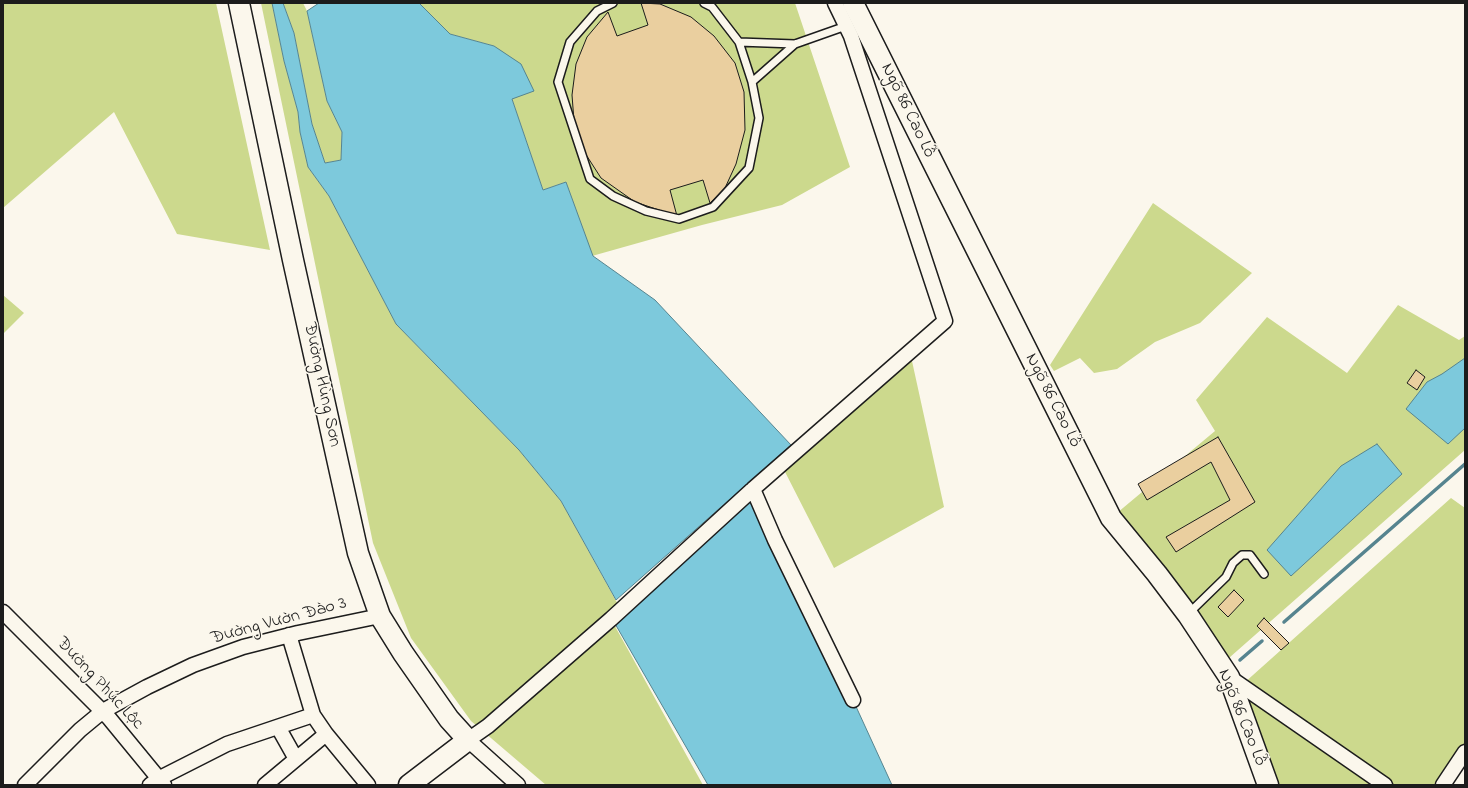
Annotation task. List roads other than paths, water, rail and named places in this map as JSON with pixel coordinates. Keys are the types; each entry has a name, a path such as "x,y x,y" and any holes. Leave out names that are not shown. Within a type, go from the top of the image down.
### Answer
{"street":[{"name":"Đường Hùng Sơn","path":"239,3 295,268 358,553 380,616 449,719 468,740"},
{"path":"409,785 488,726 611,619 753,489 945,321 851,36 835,3"},
{"name":"Ngõ 86 Cao Lỗ","path":"853,3 1111,518 1188,614 1229,677 1268,785"},
{"path":"753,489 775,540 853,700"},
{"name":"Đường Phúc Lộc","path":"3,612 103,712 157,783"},
{"name":"Đường Vườn Đào 3","path":"26,785 80,730 103,712 147,687 193,665 243,647 289,635 380,616"},
{"path":"289,635 313,715 326,734 368,785"},
{"path":"1229,677 1385,785"},
{"path":"157,783 227,744 313,715"},
{"path":"278,727 296,759"},
{"path":"265,785 326,734"},
{"path":"468,740 518,785"},
{"path":"1443,785 1465,752"}],"lane":[{"path":"614,3 597,11 570,42 558,82 590,179 613,196 646,211 679,219 713,207 749,168 759,118 752,82 739,42 712,7 704,3"},
{"path":"739,42 795,44 846,26"},
{"path":"752,82 795,44"},
{"path":"1188,614 1226,577 1233,563 1242,555 1250,554 1264,574"}],"water":[{"path":"272,3 283,3 294,33 312,124 325,163 341,160 342,132 327,101 307,11 319,3 419,3 450,34 494,46 521,64 534,91 512,99 543,190 566,182 593,256 655,300 791,445 616,600 561,501 519,450 396,324 329,196 308,167 300,132 298,112 284,61"},
{"path":"1465,358 1465,428 1448,444 1406,409 1427,382 1442,374"},
{"path":"1377,444 1402,474 1291,576 1267,550 1341,466"},
{"path":"750,502 853,700 892,785 708,785 614,622"}],"waterway":[{"path":"1284,622 1465,464"},
{"path":"1240,660 1262,641"}]}
